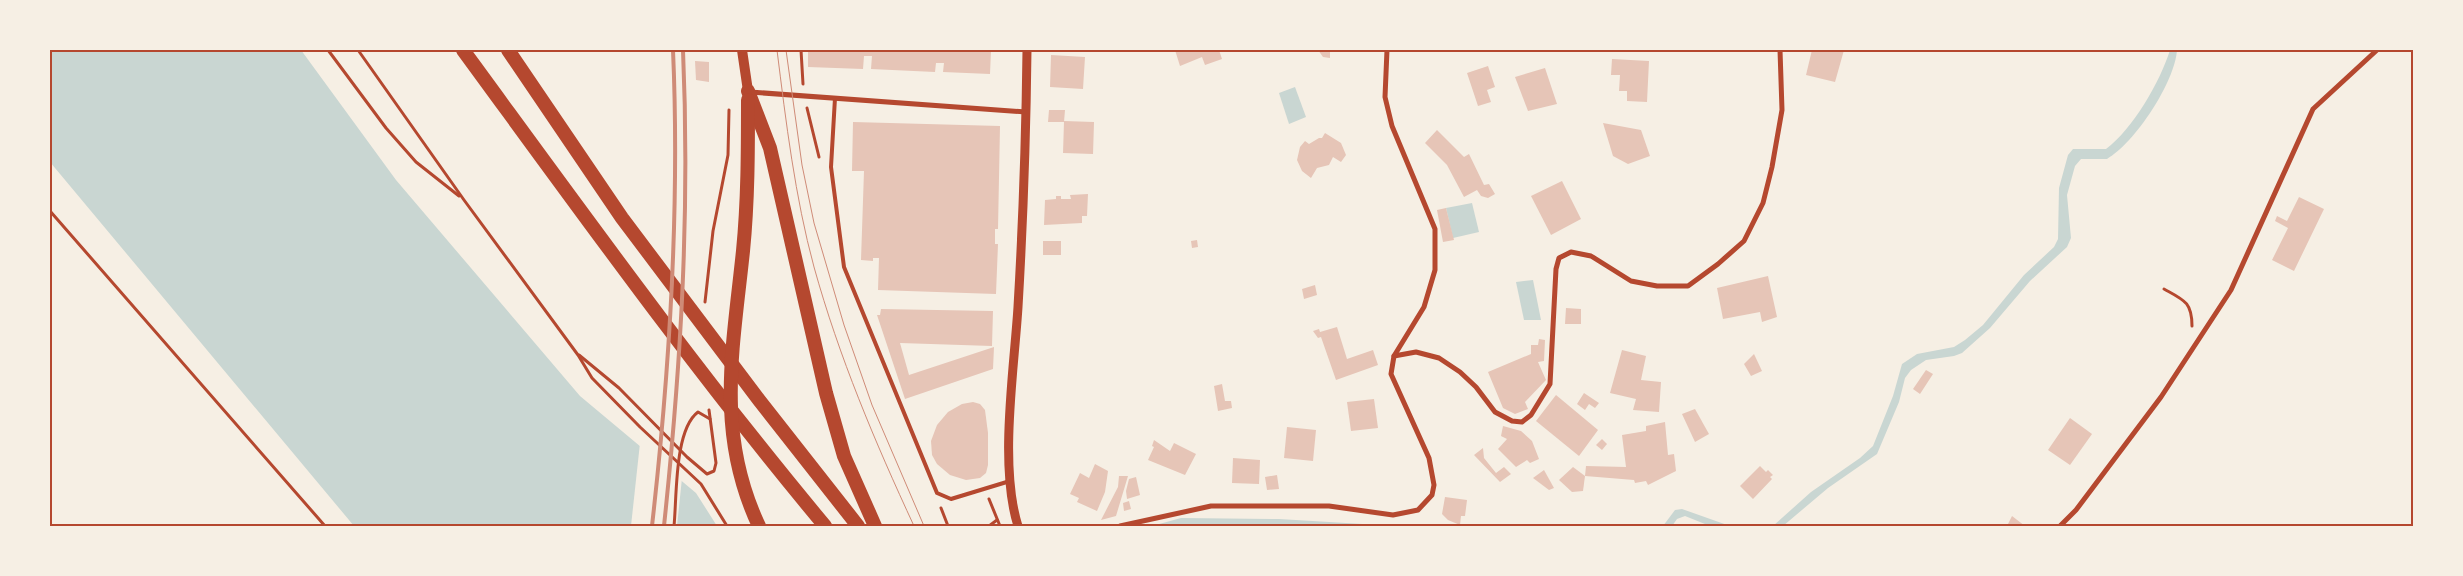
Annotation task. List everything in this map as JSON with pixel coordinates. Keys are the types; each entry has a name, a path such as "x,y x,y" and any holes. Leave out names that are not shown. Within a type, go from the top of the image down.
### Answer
{"highway":[{"path":"463,50 632,280 757,444 825,526"},
{"path":"508,50 622,218 759,400 858,526"},
{"path":"748,91 748,171 730,378 736,461 742,485 759,526"},
{"path":"748,91 770,148 826,393 844,456 875,526"}],"main road":[{"path":"742,50 748,91"}],"street":[{"path":"1018,526 1010,481 1009,454 1027,112 1027,50"},
{"path":"1120,526 1211,506 1329,506 1393,515 1418,510 1432,496 1433,475 1429,458 1391,374 1394,356 1424,307 1435,270 1435,228 1392,126 1385,97 1387,50"},
{"path":"1394,356 1416,352 1439,358 1460,372 1476,387 1495,412 1512,421 1522,422 1531,415 1550,384 1556,270 1559,258 1571,252 1591,256 1631,281 1657,286 1688,286 1718,264 1744,241 1763,203 1772,167 1782,110 1780,50"},
{"path":"2060,526 2088,495 2161,397 2231,290 2313,109 2377,50"},
{"path":"748,91 1027,112"}],"lane":[{"path":"835,98 831,167 844,267 938,493 951,499 1010,481"}],"path":[{"path":"328,50 386,128 416,162 464,200"},
{"path":"358,50 464,200 578,354 592,378 640,428 701,484 728,526"},
{"path":"800,50 800,60"},
{"path":"705,304 713,231 728,155 730,102"},
{"path":"50,211 324,525"},
{"path":"2164,289 2184,300 2192,311 2192,330 2187,350 2190,352"},
{"path":"578,354 631,399 687,457 707,474 714,471 716,463 709,409"},
{"path":"674,526 683,436 690,418 698,412 710,418"},
{"path":"986,489 1000,526"},
{"path":"989,526 997,520"}],"shaded area":[{"path":"50,50 301,50 396,180 580,396 696,493 717,526 354,526 50,162"},
{"path":"2170,50 2177,50 2175,63 2161,94 2141,126 2118,151 2107,159 2081,159 2075,166 2067,195 2071,238 2067,247 2030,281 1990,328 1962,353 1926,360 1911,370 1905,378 1899,402 1877,454 1828,488 1783,526 1773,526 1811,492 1860,458 1873,446 1893,396 1902,364 1917,354 1954,347 1965,340 1983,325 2024,275 2054,247 2058,239 2059,188 2068,155 2073,149 2106,149 2126,130 2160,76"},
{"path":"1295,87 1306,117 1289,124 1279,93"},
{"path":"1472,203 1479,232 1453,238 1446,208"},
{"path":"1533,280 1541,320 1524,320 1516,282"},
{"path":"1682,509 1730,526 1710,526 1685,516 1677,519 1672,526 1663,526 1675,510"},
{"path":"1181,518 1279,519 1396,526 1152,526"}],"pier":[{"path":"640,443 682,478 677,526 631,526"}],"building":[{"path":"808,50 991,50 990,74 943,72 944,63 936,63 935,72 871,69 872,56 864,56 863,69 808,67"},
{"path":"1175,50 1219,50 1222,59 1205,65 1202,57 1180,66"},
{"path":"1318,50 1330,50 1330,58 1323,57"},
{"path":"1812,50 1844,50 1835,82 1806,75"},
{"path":"1051,55 1085,57 1083,89 1050,87"},
{"path":"1612,59 1649,61 1647,102 1627,101 1627,91 1619,91 1620,75 1611,75"},
{"path":"695,61 709,62 709,82 696,80"},
{"path":"1488,66 1495,87 1487,90 1491,102 1478,106 1467,73"},
{"path":"1545,68 1557,104 1528,111 1515,77"},
{"path":"1049,110 1065,110 1064,122 1048,122"},
{"path":"1064,121 1094,122 1093,154 1063,153"},
{"path":"853,122 1000,126 998,229 995,229 995,244 998,244 996,294 878,290 879,258 873,258 873,261 861,260 864,171 852,171"},
{"path":"1603,123 1641,130 1650,156 1628,164 1613,156"},
{"path":"1437,130 1464,157 1469,154 1484,185 1489,184 1495,194 1488,198 1481,196 1477,190 1464,197 1447,165 1425,143"},
{"path":"1325,133 1341,143 1346,155 1341,162 1333,157 1329,165 1317,168 1311,178 1302,171 1297,160 1300,147 1305,141 1309,144 1322,138"},
{"path":"1562,181 1581,219 1551,235 1531,196"},
{"path":"1088,194 1087,216 1082,216 1082,223 1044,225 1045,200 1056,199 1056,196 1061,196 1061,199 1071,199 1070,195"},
{"path":"2299,197 2324,209 2294,271 2272,260 2288,228 2275,221 2277,216 2287,221"},
{"path":"1446,208 1454,240 1443,242 1437,210"},
{"path":"1197,240 1198,247 1192,248 1191,241"},
{"path":"1043,241 1061,241 1061,255 1043,255"},
{"path":"1768,276 1777,317 1762,322 1760,312 1723,319 1717,288"},
{"path":"1315,285 1317,295 1304,299 1302,289"},
{"path":"1566,308 1581,309 1581,324 1565,324"},
{"path":"881,309 993,311 992,346 900,343 909,375 994,347 993,369 905,399 877,315 880,315"},
{"path":"1337,327 1347,359 1373,350 1378,365 1336,380 1321,337 1318,338 1313,331 1319,329 1320,332"},
{"path":"1539,339 1545,340 1544,361 1538,362 1546,380 1525,402 1528,409 1515,414 1503,408 1488,372 1531,354 1531,345 1538,345"},
{"path":"1622,350 1646,356 1641,380 1661,382 1659,412 1633,410 1636,399 1610,393"},
{"path":"1754,354 1762,371 1751,376 1744,364"},
{"path":"1926,370 1933,374 1920,394 1913,389"},
{"path":"1222,384 1225,401 1231,401 1232,408 1218,411 1214,386"},
{"path":"1584,393 1599,403 1595,408 1589,404 1585,410 1577,404"},
{"path":"1556,395 1598,430 1579,456 1536,421"},
{"path":"1374,399 1378,428 1351,431 1347,402"},
{"path":"973,402 980,404 985,410 988,433 988,465 986,473 980,478 966,480 950,475 937,464 932,455 931,441 937,425 948,412 962,404"},
{"path":"1695,409 1709,434 1695,442 1682,414"},
{"path":"2070,418 2092,434 2070,465 2048,450"},
{"path":"1665,422 1668,455 1674,454 1676,471 1648,485 1646,481 1635,483 1634,480 1585,476 1586,466 1626,467 1622,435 1646,431 1646,426"},
{"path":"1503,426 1521,431 1532,441 1539,459 1530,463 1527,460 1516,467 1498,449 1507,439 1501,436"},
{"path":"1287,427 1316,430 1313,461 1284,458"},
{"path":"1602,439 1607,444 1602,450 1596,445"},
{"path":"1154,440 1170,451 1174,443 1196,454 1185,475 1148,460 1154,447 1152,446"},
{"path":"1483,448 1484,458 1496,473 1504,467 1511,474 1500,482 1474,455"},
{"path":"1233,458 1260,460 1259,484 1232,483"},
{"path":"1095,464 1108,471 1105,492 1097,511 1077,502 1079,498 1070,494 1080,473 1089,478"},
{"path":"1760,466 1766,472 1768,470 1773,475 1770,477 1772,479 1753,499 1740,486"},
{"path":"1573,467 1585,476 1583,491 1572,492 1559,480"},
{"path":"1544,470 1554,488 1549,490 1533,478"},
{"path":"1277,475 1279,489 1267,490 1265,477"},
{"path":"1119,476 1128,476 1116,516 1101,520 1118,487"},
{"path":"1136,477 1140,495 1127,499 1126,491 1129,479"},
{"path":"1445,497 1467,500 1465,516 1461,516 1460,525 1448,520 1442,514"},
{"path":"1129,501 1131,509 1124,511 1123,503"},
{"path":"2012,516 2025,526 2007,526"}],"tram line":[{"path":"777,50 796,187 814,267 846,366 885,463 914,526"},
{"path":"786,50 802,165 814,223 844,325 872,405 924,526"}],"railway":[{"path":"652,526 664,407 672,288 675,170 673,50"},
{"path":"664,526 675,406 685,229 683,50"}]}
